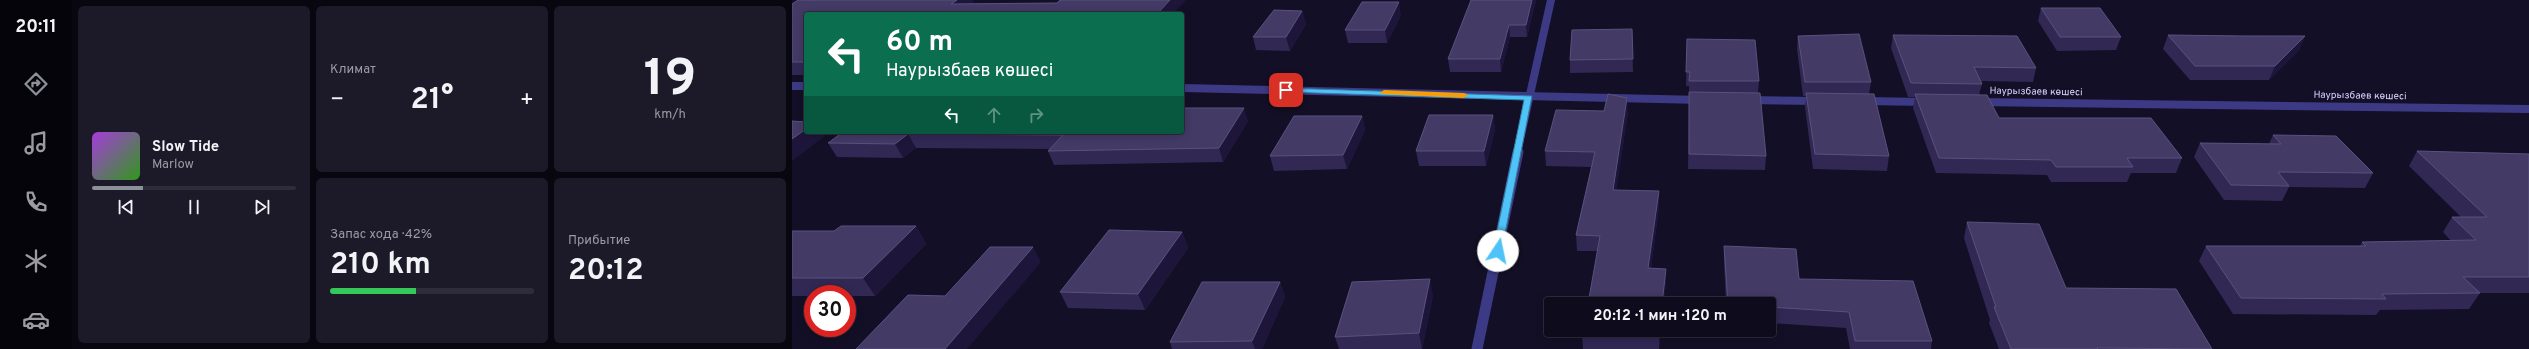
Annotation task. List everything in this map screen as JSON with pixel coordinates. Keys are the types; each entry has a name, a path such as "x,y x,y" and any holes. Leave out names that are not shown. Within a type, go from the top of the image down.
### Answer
{"street":[{"path":"1477,349 1529,97 1551,0"},
{"path":"792,86 804,86"},
{"path":"1184,88 1710,100"},
{"path":"1734,100 1828,101"},
{"path":"1852,101 1938,102"},
{"name":"Наурызбаев көшесі","path":"1970,102 2529,109"}],"building":[{"path":"798,0 957,0 951,4 1057,3 1060,0 1170,0 1159,12 804,12 804,62 792,62 792,4"},
{"path":"1471,0 1532,0 1526,25 1509,25 1500,59 1448,59"},
{"path":"1362,2 1399,2 1385,30 1345,30"},
{"path":"2041,8 2100,8 2121,37 2060,37"},
{"path":"1274,10 1302,11 1286,37 1253,37"},
{"path":"1632,29 1633,59 1570,60 1572,30"},
{"path":"1859,34 1871,82 1805,82 1798,36"},
{"path":"1893,35 2017,36 2036,68 1974,67 1982,84 1911,83"},
{"path":"2168,35 2305,36 2275,66 2195,66"},
{"path":"1687,39 1755,40 1759,81 1689,81 1690,72 1686,72"},
{"path":"1689,92 1760,93 1766,156 1689,154"},
{"path":"1806,93 1874,94 1889,156 1815,154"},
{"path":"1608,94 1627,98 1613,190 1659,191 1648,268 1666,269 1663,297 1589,297 1600,236 1576,235 1595,152 1545,151 1556,110 1604,111"},
{"path":"1915,94 1987,95 1999,118 2151,118 2182,158 2127,158 2133,167 2056,167 2051,160 1939,158"},
{"path":"1184,108 1244,108 1219,148 1048,151 1063,135 908,134 1184,134"},
{"path":"1429,115 1493,115 1484,151 1416,151"},
{"path":"1294,116 1362,116 1343,155 1270,156"},
{"path":"792,121 804,122 804,130 792,139"},
{"path":"840,134 908,134 895,144 828,143"},
{"path":"2273,135 2336,136 2373,173 2278,172 2289,186 2231,185 2200,143 2281,144"},
{"path":"2417,151 2529,154 2529,277 2463,277 2480,293 2382,294 2386,299 2241,298 2206,246 2366,246 2362,242 2476,240 2452,217 2487,217"},
{"path":"1967,222 2039,224 2066,288 2176,289 2212,349 2011,349 1994,307 1996,307"},
{"path":"841,226 916,226 863,278 792,278 792,231 834,231"},
{"path":"1109,230 1182,232 1138,294 1060,292"},
{"path":"1724,246 1796,249 1799,279 1913,281 1932,341 1855,341 1849,312 1776,307 1776,297 1728,297"},
{"path":"990,247 1033,247 945,349 856,349 908,295 945,296"},
{"path":"1430,279 1419,333 1335,337 1352,282"},
{"path":"1202,282 1280,282 1252,341 1170,342"}],"slow traffic":[{"path":"1384,93 1464,95"}],"route":[{"path":"1286,90 1529,97 1498,251"}]}
